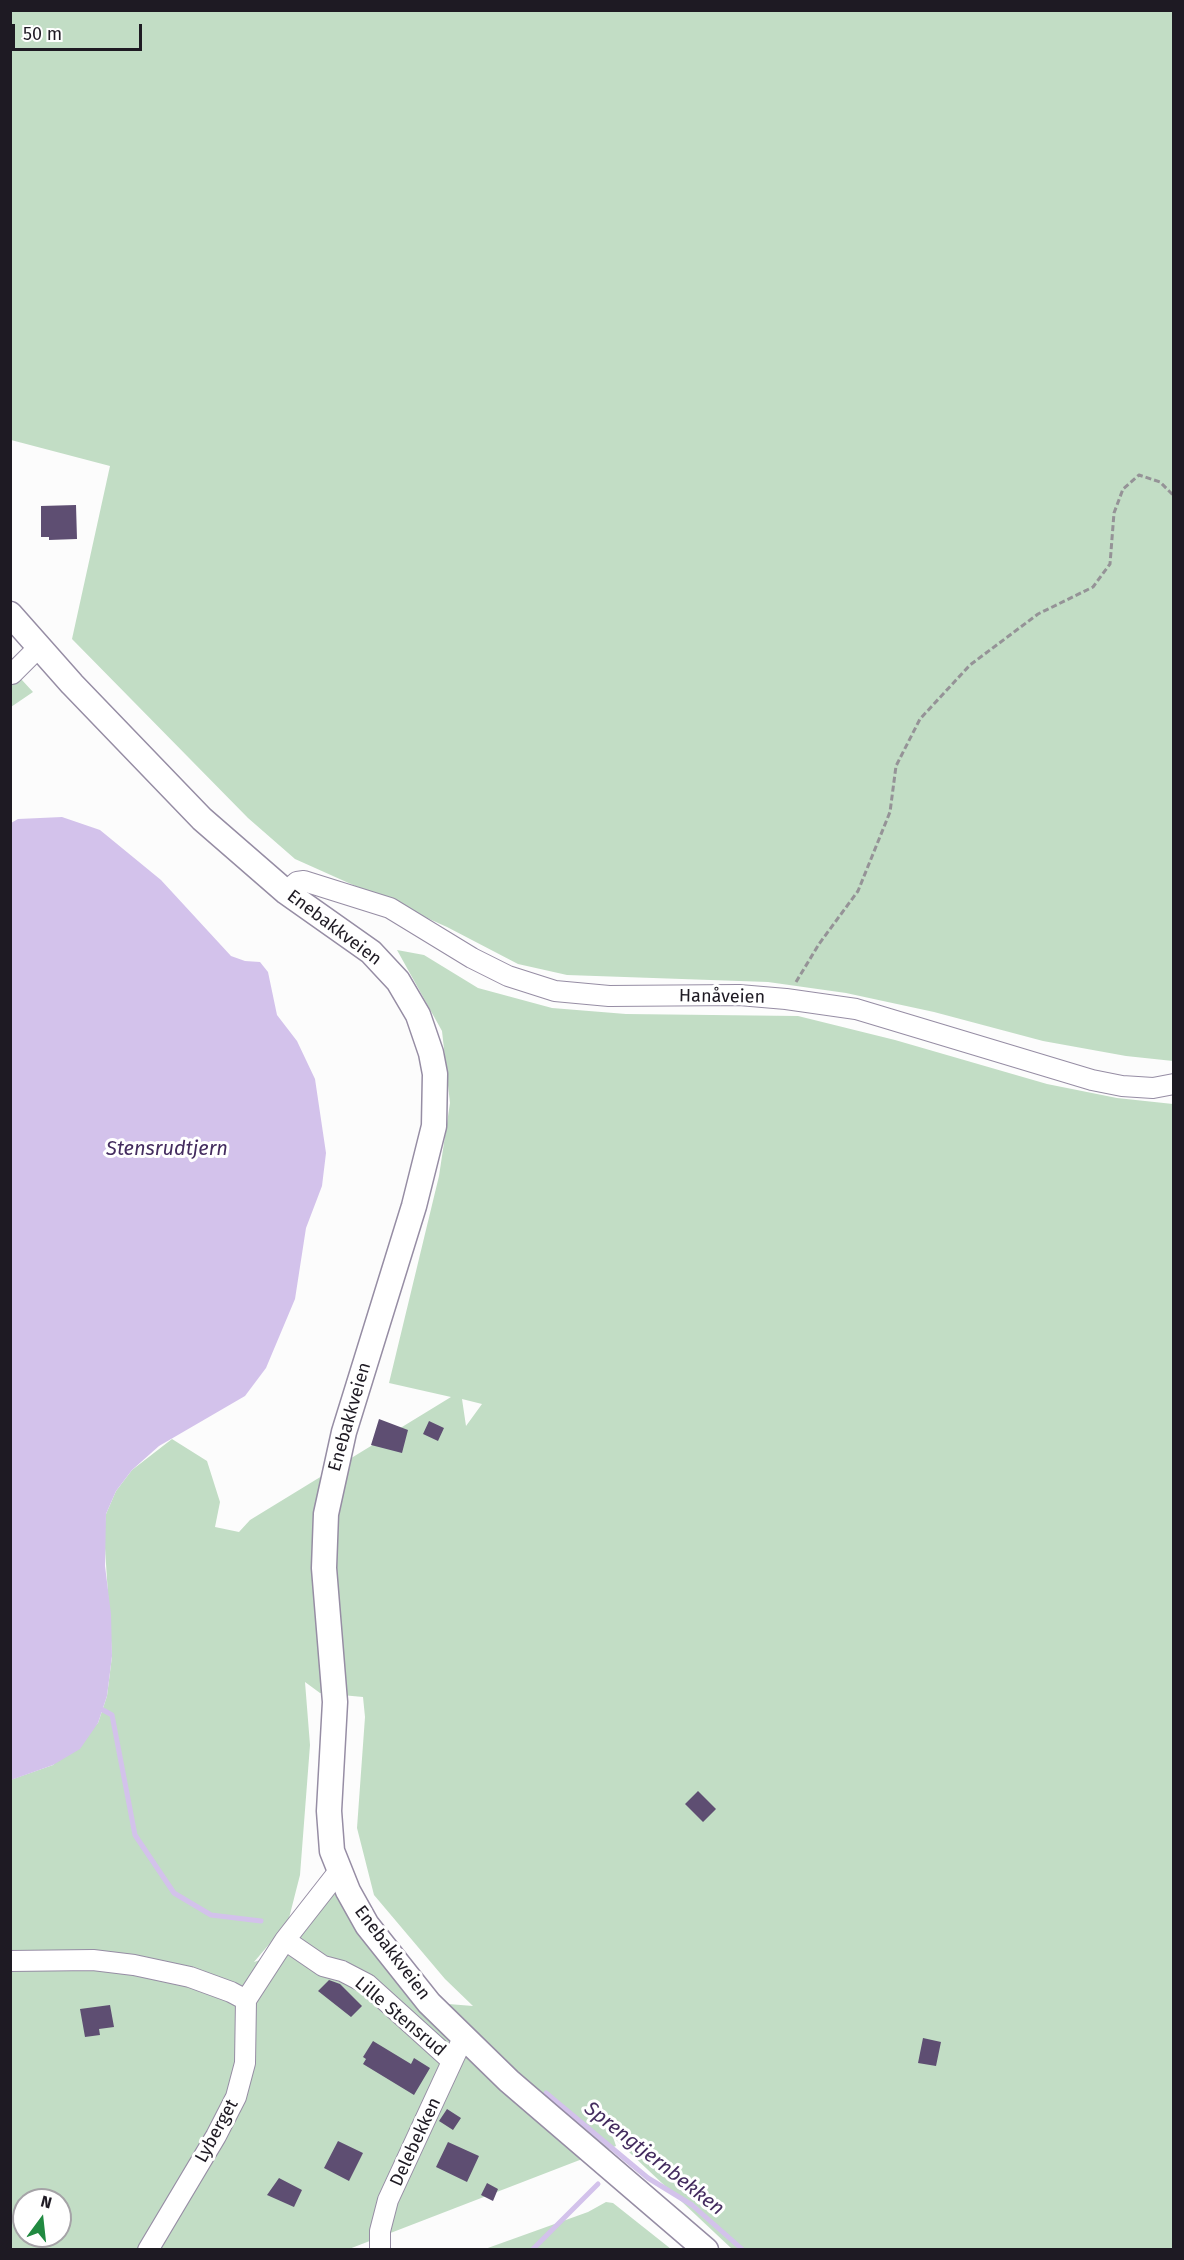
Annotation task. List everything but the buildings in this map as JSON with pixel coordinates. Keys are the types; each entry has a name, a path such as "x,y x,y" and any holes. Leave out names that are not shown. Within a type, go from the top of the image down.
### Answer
{"main road":[{"name":"Enebakkveien","path":"10,614 202,819 286,892 357,940 398,981 418,1014 432,1053 436,1094 434,1126 425,1165 344,1432 326,1514 325,1589 335,1702 329,1838 339,1871 356,1907 413,1985 463,2038 509,2081 706,2250"}],"street":[{"path":"12,674 39,647"},
{"name":"Hanåveien","path":"286,892 297,882 304,881 390,908 472,958 508,976 555,991 609,996 739,995 786,999 856,1010 1102,1082 1153,1088 1173,1084"},
{"path":"10,1961 93,1960 134,1965 190,1977 246,2000 285,1940 339,1871"},
{"name":"Lille Stensrud","path":"285,1940 323,1966 342,1971 367,1984 451,2060"},
{"name":"Lyberget","path":"148,2250 216,2136 236,2097 245,2063 246,2000"},
{"name":"Delebekken","path":"380,2250 380,2231 388,2200 463,2038"}],"path":[{"path":"786,999 819,944 858,891 890,812 896,766 920,719 970,665 1038,614 1093,587 1110,564 1114,513 1123,489 1138,475 1160,482 1173,496"}],"green space":[{"path":"10,11 1173,11 1173,1061 1126,1056 1043,1041 934,1012 846,993 768,982 567,975 518,964 447,927 295,859 248,818 72,639 110,466 11,440"},
{"path":"10,667 33,692 11,707 10,707"},
{"path":"397,950 424,955 478,988 552,1008 626,1014 798,1016 895,1040 1047,1084 1117,1098 1173,1104 1173,2249 732,2249 613,2137 616,2146 349,2249 11,2249 10,1780 53,1765 98,1723 107,1696 112,1656 104,1533 106,1514 116,1491 132,1470 172,1439 207,1461 220,1502 215,1527 239,1532 250,1520 451,1397 389,1383 439,1176 450,1103 442,1031","holes":["462,1399 482,1404 466,1426","305,1682 320,1693 363,1697 365,1717 357,1828 374,1895 445,1979 473,2006 436,2003 329,1867 272,1956 254,1962 288,1922 300,1875 310,1745"]},
{"path":"606,2202 613,2203 671,2249 485,2249 588,2212"}],"water":[{"name":"Stensrudtjern","path":"62,817 100,830 161,880 231,956 245,961 260,962 268,972 277,1015 297,1041 315,1079 326,1153 322,1186 306,1228 295,1299 266,1368 245,1396 159,1446 132,1470 116,1491 106,1514 105,1566 111,1614 112,1656 107,1696 98,1723 80,1749 53,1765 11,1780 11,823 18,819"}],"waterway":[{"name":"Sprengtjernbekken","path":"103,1710 112,1715 135,1835 174,1893 211,1915 261,1921"},
{"name":"Sprengtjernbekken","path":"546,2093 648,2178 692,2205 743,2250"},
{"path":"532,2250 598,2184"}]}
